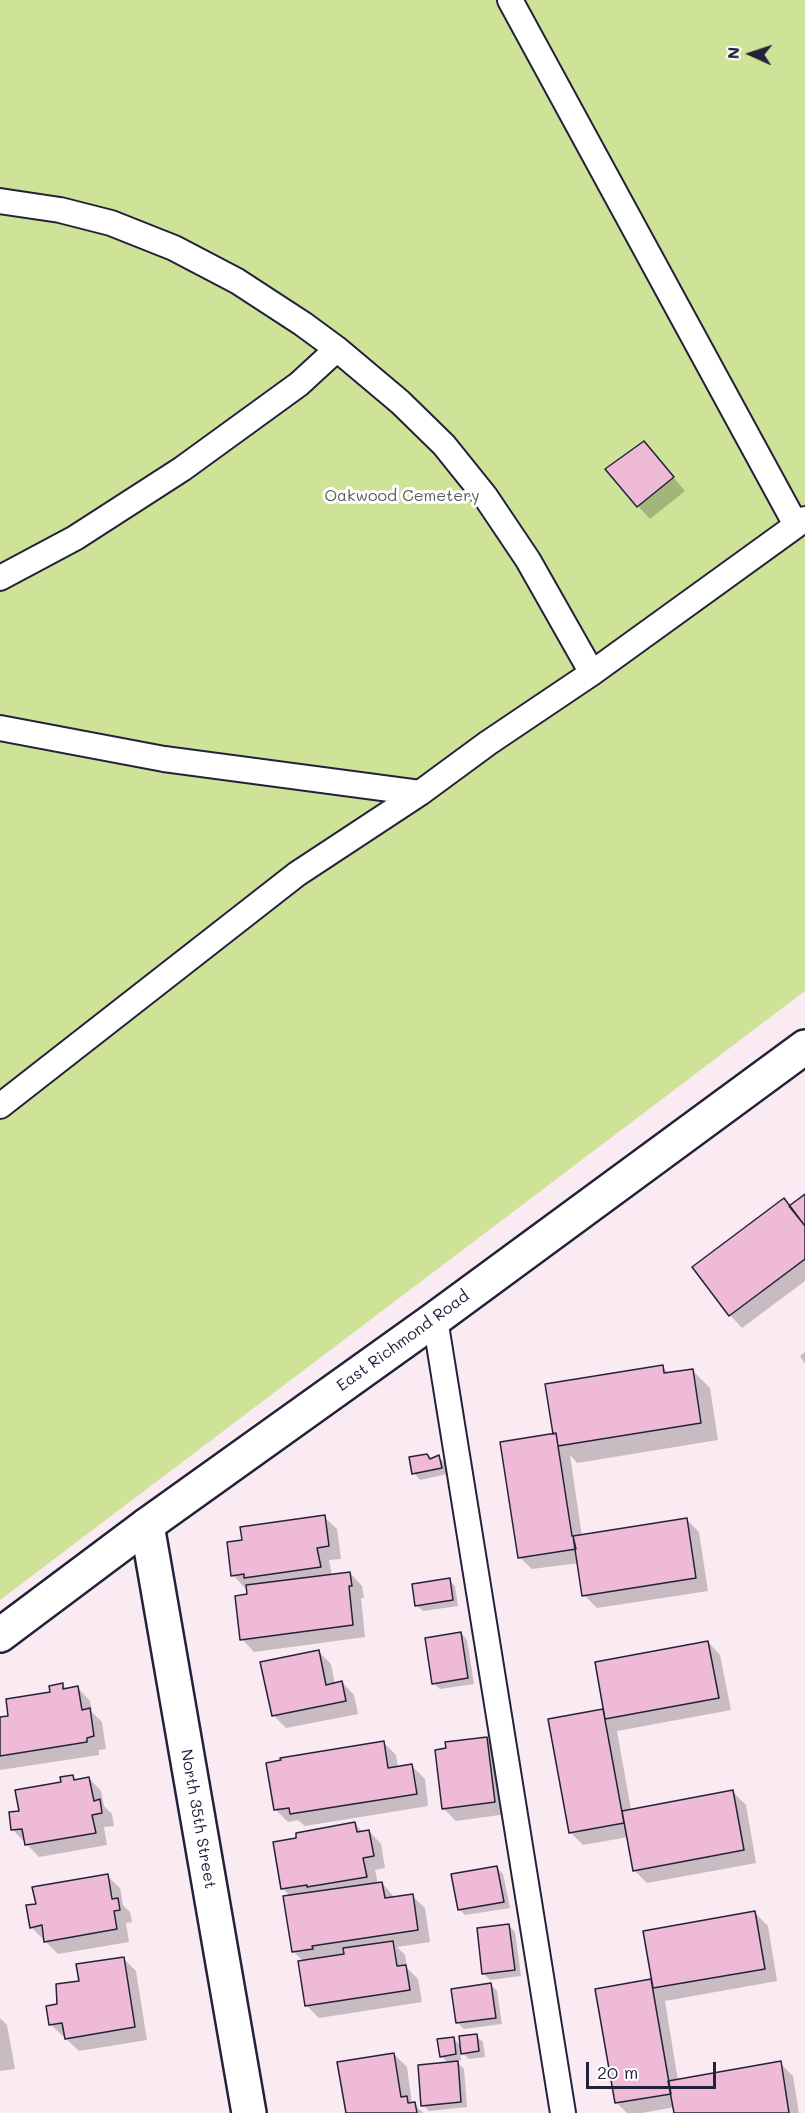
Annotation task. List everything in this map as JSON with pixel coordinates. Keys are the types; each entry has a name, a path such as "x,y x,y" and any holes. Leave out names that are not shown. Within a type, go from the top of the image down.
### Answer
{"street":[{"name":"East Richmond Road","path":"0,1635 147,1525 435,1319 805,1047"},
{"name":"North 35th Street","path":"147,1525 249,2113"}],"lane":[{"path":"0,1106 297,874 420,793 488,743 592,673 801,522 510,0"},
{"path":"0,201 60,210 111,223 174,248 237,281 337,349 400,402 444,445 485,496 528,560 592,673"},
{"path":"0,578 75,538 182,469 299,384 337,349"},
{"path":"0,728 164,759 420,793"},
{"path":"435,1319 563,2113"}],"green space":[{"name":"Oakwood Cemetery","path":"0,0 805,0 805,991 0,1600"}],"building":[{"path":"644,441 674,477 637,507 605,469"},
{"path":"805,1194 805,1226 789,1206"},
{"path":"784,1198 805,1226 805,1259 729,1316 692,1267"},
{"path":"663,1365 664,1373 693,1369 701,1423 558,1446 556,1433 553,1434 545,1384"},
{"path":"556,1433 576,1549 518,1558 500,1442"},
{"path":"427,1454 430,1459 439,1455 442,1468 412,1474 409,1457"},
{"path":"325,1515 329,1546 317,1548 321,1567 244,1578 244,1574 231,1576 227,1542 242,1540 240,1527"},
{"path":"687,1518 696,1578 582,1596 573,1536"},
{"path":"350,1572 353,1625 240,1640 235,1596 247,1594 246,1585"},
{"path":"450,1578 453,1600 415,1606 412,1584"},
{"path":"461,1632 468,1678 432,1684 425,1638"},
{"path":"708,1641 719,1698 605,1719 595,1662"},
{"path":"319,1650 326,1685 342,1681 346,1701 272,1716 260,1662"},
{"path":"63,1683 63,1689 78,1686 82,1710 90,1708 94,1736 87,1738 87,1742 0,1756 0,1717 8,1716 6,1699 50,1692 49,1686"},
{"path":"603,1709 624,1823 569,1833 548,1719"},
{"path":"487,1737 495,1802 442,1809 435,1750 446,1748 445,1742"},
{"path":"384,1741 388,1768 412,1764 417,1794 290,1814 289,1808 274,1810 266,1763 281,1760 280,1758"},
{"path":"73,1775 74,1780 89,1777 94,1801 100,1799 102,1813 92,1815 96,1833 25,1845 22,1829 11,1830 9,1812 19,1811 15,1790 61,1782 60,1777"},
{"path":"733,1790 744,1850 633,1871 622,1811"},
{"path":"355,1822 357,1832 369,1830 374,1856 363,1858 367,1877 281,1889 273,1842 296,1838 296,1833"},
{"path":"497,1866 504,1902 458,1910 451,1874"},
{"path":"108,1874 112,1899 118,1898 120,1910 114,1911 117,1929 44,1942 42,1925 30,1928 26,1905 36,1904 32,1887"},
{"path":"382,1882 385,1898 413,1894 418,1930 312,1946 313,1949 292,1952 283,1896"},
{"path":"755,1911 765,1969 653,1988 643,1931"},
{"path":"509,1924 515,1970 482,1974 477,1928"},
{"path":"393,1941 397,1966 406,1965 410,1990 305,2006 298,1961 344,1954 343,1948"},
{"path":"124,1957 135,2027 65,2039 62,2023 49,2025 46,2006 57,2004 56,1984 79,1981 76,1964"},
{"path":"651,1979 671,2094 615,2103 595,1989"},
{"path":"491,1983 496,2018 456,2023 451,1989"},
{"path":"477,2034 479,2051 461,2054 459,2036"},
{"path":"454,2037 456,2054 440,2057 437,2039"},
{"path":"394,2053 401,2097 407,2096 408,2103 415,2102 417,2113 346,2113 337,2062"},
{"path":"458,2061 461,2102 421,2106 418,2065"},
{"path":"781,2061 789,2113 674,2113 668,2081"}]}
